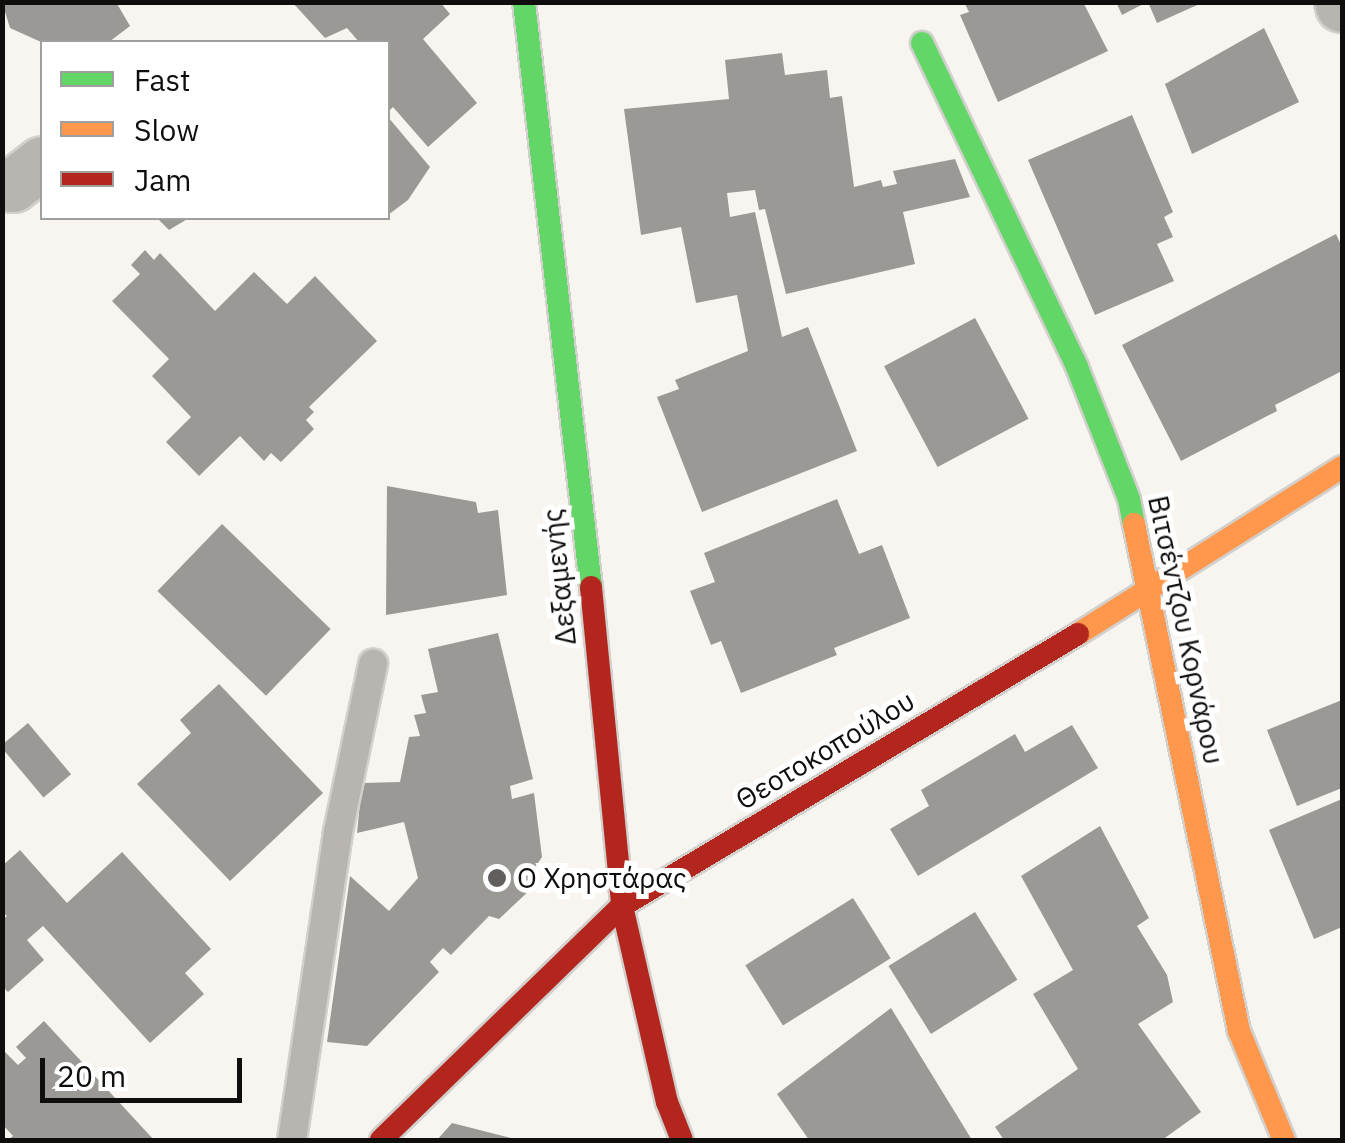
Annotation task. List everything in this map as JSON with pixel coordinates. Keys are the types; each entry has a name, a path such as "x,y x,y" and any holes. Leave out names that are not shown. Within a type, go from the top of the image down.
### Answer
{"street":[{"name":"Δεξαμενής","path":"524,2 584,516 622,906 667,1102 682,1140"},
{"name":"Βιτσέντζου Κορνάρου","path":"922,43 1084,384 1130,500 1146,594 1239,1031 1284,1140"},
{"path":"2,184 13,186 40,165"},
{"name":"Θεοτοκοπούλου","path":"382,1140 622,906 1146,594 1342,466"}],"lane":[{"path":"292,1140 338,832 373,664"}],"building":[{"path":"2,2 116,2 130,26 112,40 40,42 10,28"},
{"path":"292,2 440,2 450,14 423,39 477,103 428,147 393,107 390,110 390,40 357,40 347,28 325,38"},
{"path":"964,2 1083,2 1108,51 998,102 960,15 969,12"},
{"path":"1116,2 1147,2 1122,15"},
{"path":"1148,2 1204,2 1157,23"},
{"path":"1264,28 1299,102 1192,154 1165,84"},
{"path":"782,53 785,75 827,70 830,98 842,96 854,187 881,180 883,187 897,184 893,171 955,159 970,197 903,212 915,264 786,294 765,209 759,210 755,190 727,193 730,217 755,212 782,337 808,327 857,451 702,512 657,397 679,389 675,380 748,351 737,295 696,303 681,227 641,235 624,109 729,99 725,60"},
{"path":"1132,115 1173,212 1164,217 1173,237 1157,244 1174,281 1095,315 1028,160"},
{"path":"390,119 430,167 408,200 390,214"},
{"path":"159,220 186,220 169,230"},
{"path":"1336,234 1342,247 1342,371 1275,405 1277,411 1181,461 1122,345"},
{"path":"145,250 154,260 160,253 215,311 254,272 287,304 315,276 377,341 309,407 314,412 306,420 314,429 281,462 271,453 264,461 240,436 199,476 166,442 191,417 152,376 169,359 112,301 140,274 131,265"},
{"path":"975,318 1029,419 938,467 884,366"},
{"path":"387,486 476,502 478,513 498,510 507,595 386,615"},
{"path":"837,499 859,554 882,545 910,618 834,648 837,655 741,693 721,641 711,645 690,591 715,582 704,553"},
{"path":"222,524 331,629 266,696 157,591"},
{"path":"498,633 533,779 510,786 512,799 534,793 542,857 530,875 531,889 499,919 489,916 451,955 443,948 430,962 439,972 367,1046 327,1042 350,876 389,911 418,878 404,822 357,833 362,783 400,782 409,737 420,736 414,715 426,713 421,695 438,692 428,649"},
{"path":"219,684 323,793 230,881 137,784 191,733 180,720"},
{"path":"1342,700 1342,788 1297,806 1267,730"},
{"path":"28,723 71,774 43,797 2,748"},
{"path":"1072,725 1098,768 918,876 890,829 929,806 921,790 1015,734 1025,752"},
{"path":"1342,799 1342,927 1314,939 1269,830"},
{"path":"1100,826 1149,918 1137,926 1167,975 1173,1002 1138,1024 1201,1112 1162,1140 1004,1140 995,1127 1078,1069 1033,994 1073,970 1021,876"},
{"path":"20,850 67,903 122,852 211,949 185,973 204,994 150,1043 43,926 27,940 44,960 8,992 2,986 2,920 7,916 2,912 2,866"},
{"path":"853,898 891,958 783,1026 745,965"},
{"path":"975,912 1017,980 931,1034 888,966"},
{"path":"891,1008 972,1140 809,1140 777,1094"},
{"path":"44,1021 154,1140 8,1140 13,1136 2,1124 2,1049 18,1065 26,1058 16,1047"},
{"path":"452,1123 515,1139 515,1140 437,1140"}],"traffic: fast":[{"path":"524,2 591,587"},
{"path":"922,43 1077,367 1129,499 1134,524"}],"traffic: slow":[{"path":"1078,634 1342,467"},
{"path":"1134,524 1239,1031 1284,1140"}],"traffic: jam":[{"path":"591,587 622,906 667,1102 682,1140"},
{"path":"381,1140 622,906 1078,634"}],"place":[{"name":"Ο Χρηστάρας","path":"497,878"}]}
